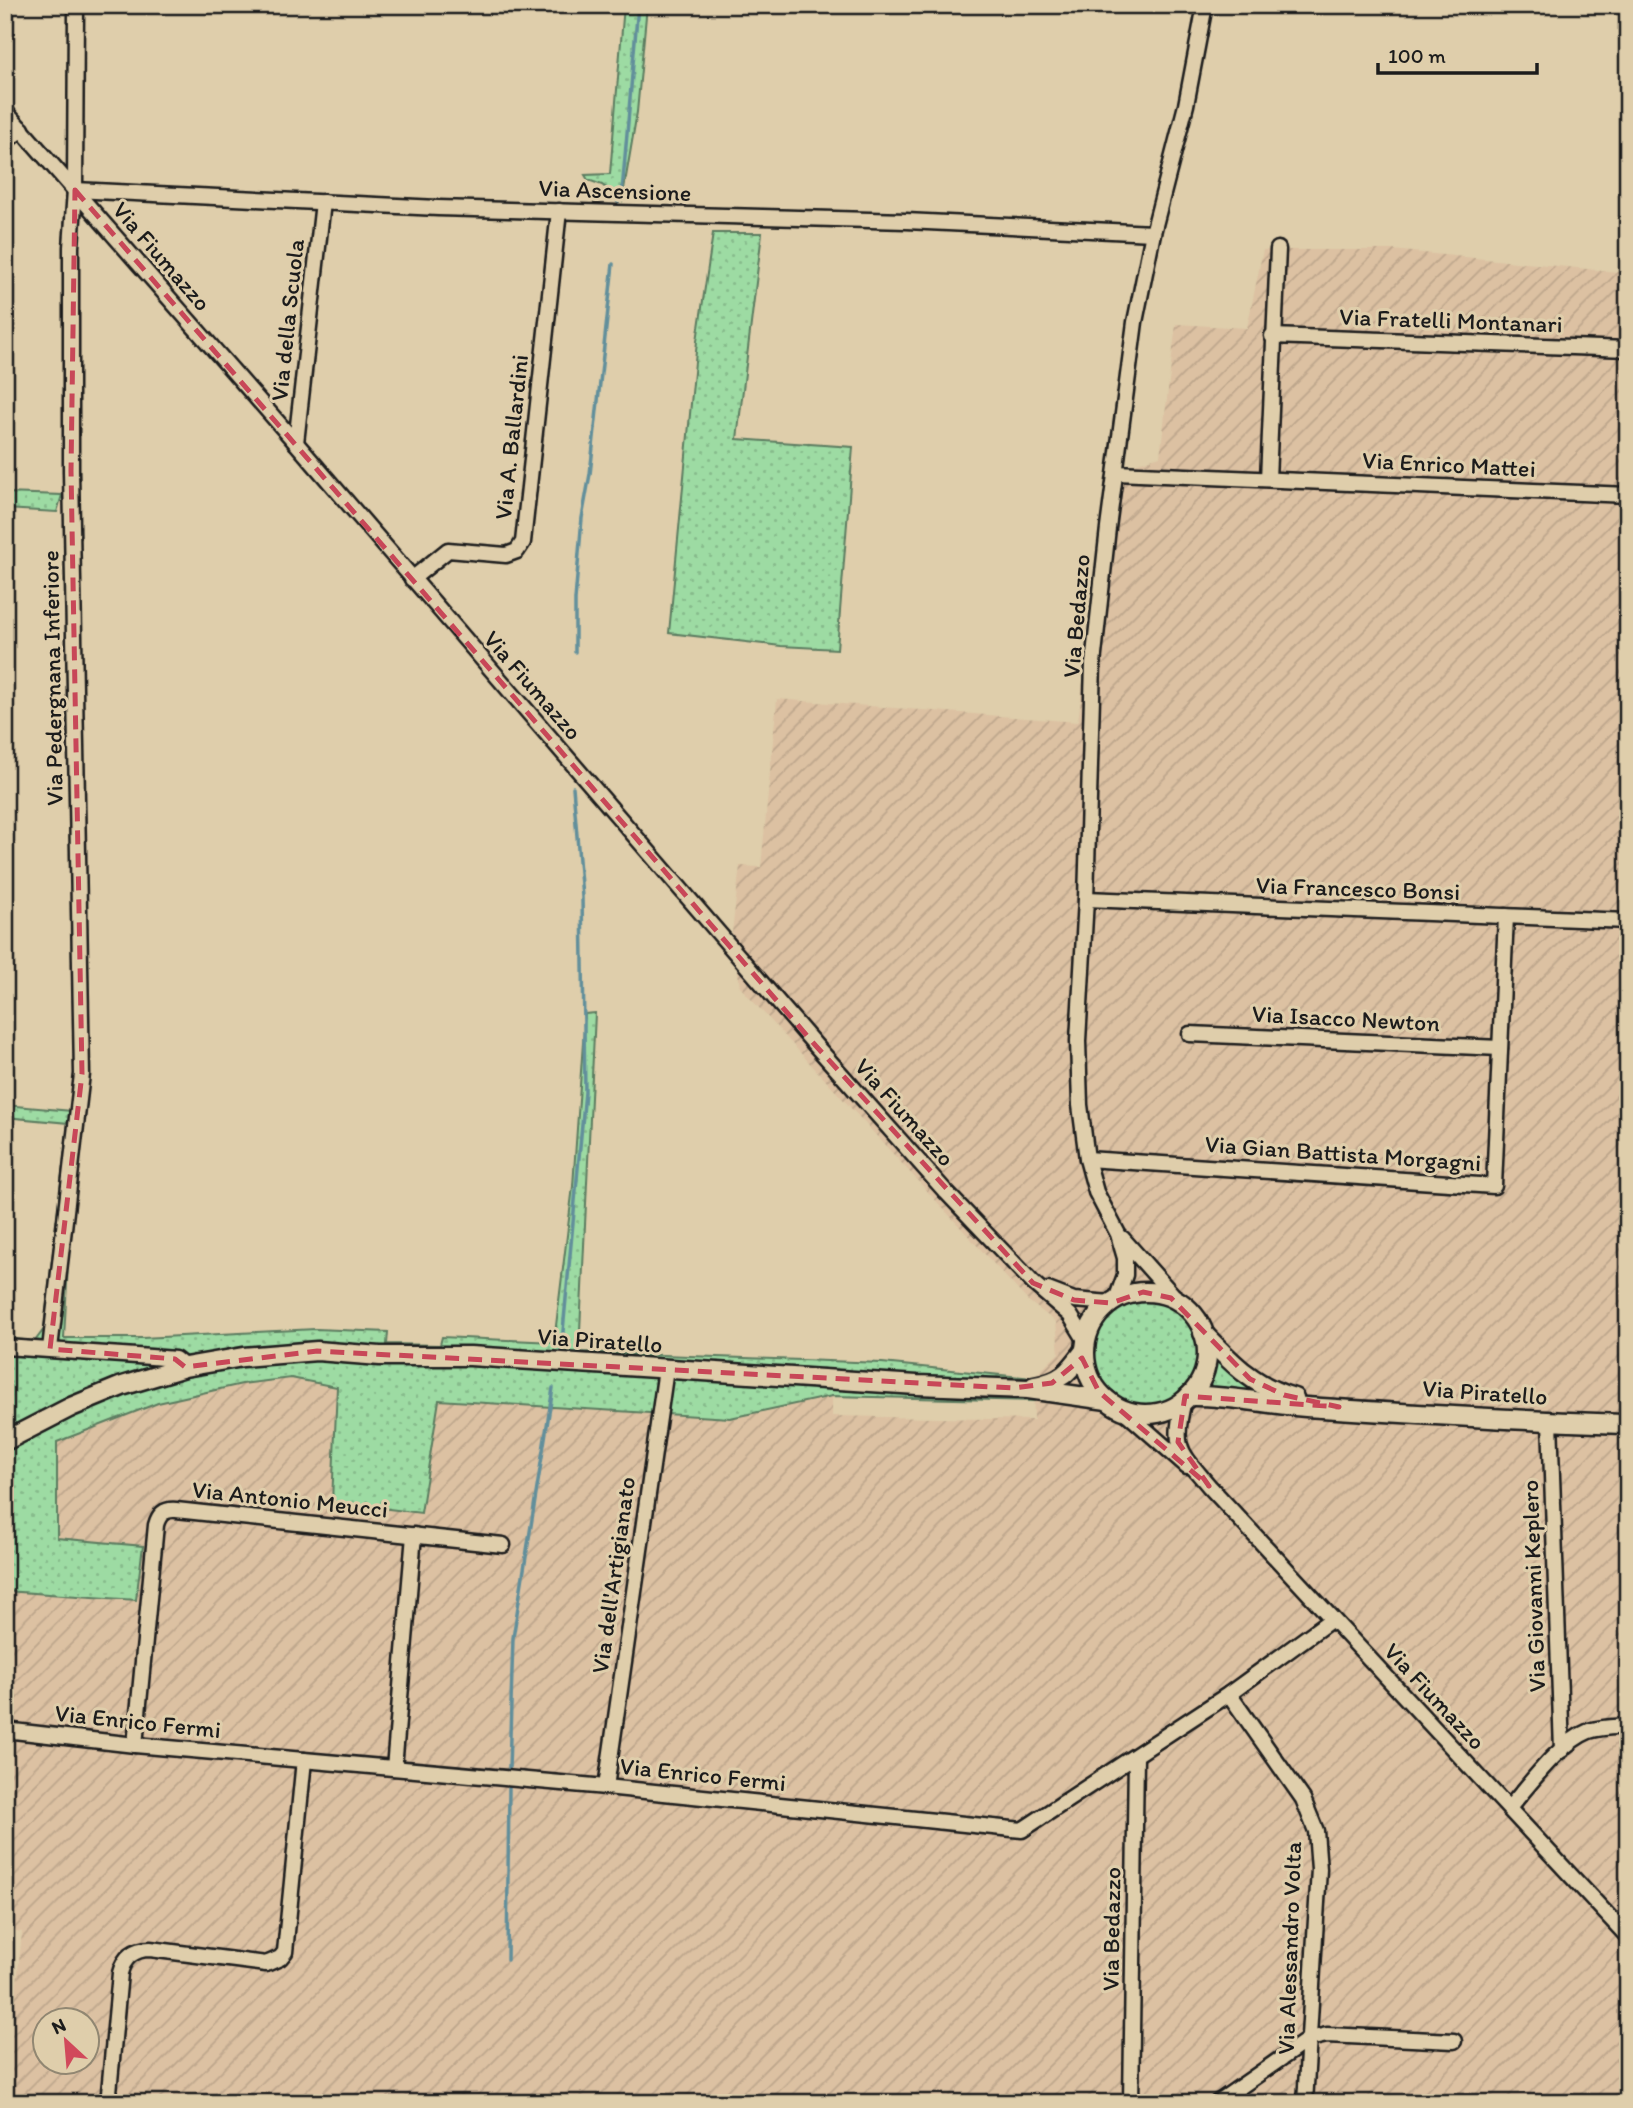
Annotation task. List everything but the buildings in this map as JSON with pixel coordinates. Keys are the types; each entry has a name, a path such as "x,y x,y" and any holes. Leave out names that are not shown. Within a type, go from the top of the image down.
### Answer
{"main road":[{"path":"1143,1292 1163,1295 1180,1303 1194,1316 1203,1333 1206,1360 1203,1373 1186,1398 1161,1412 1135,1413 1115,1405 1093,1383 1085,1361 1091,1326 1113,1302 1143,1292"},
{"name":"Via Piratello","path":"1203,1333 1233,1365 1264,1388 1297,1399 1339,1407"},
{"name":"Via Piratello","path":"1013,1388 1052,1382 1062,1377 1086,1345"},
{"name":"Via Piratello","path":"11,1437 71,1407 122,1386 185,1367 243,1357 317,1350 380,1356 470,1356 916,1385 1013,1388 1115,1405"},
{"name":"Via Piratello","path":"1186,1398 1217,1395 1307,1407 1628,1424"}],"street":[{"name":"Via Pedergnana Inferiore","path":"50,1349 82,1074 71,471 71,247 75,190 76,5"},
{"name":"Via Bedazzo","path":"1113,1302 1126,1267 1118,1234 1096,1192 1087,1159 1080,1105 1078,1041 1086,900 1093,664 1135,322 1153,233 1186,105 1205,5"},
{"name":"Via Fiumazzo","path":"5,111 296,443 816,1046 946,1192 1033,1283 1070,1315 1086,1345"},
{"path":"5,142 22,129"},
{"name":"Via Ascensione","path":"75,190 438,208 906,221 1153,233"},
{"name":"Via della Scuola","path":"296,443 323,202"},
{"name":"Via A. Ballardini","path":"412,579 448,550 506,555 517,551 523,542 559,211"},
{"path":"1268,479 1272,336 1278,249"},
{"name":"Via Fratelli Montanari","path":"1272,336 1628,349"},
{"name":"Via Enrico Mattei","path":"1116,473 1628,495"},
{"name":"Via Francesco Bonsi","path":"1086,900 1628,921"},
{"name":"Via Gian Battista Morgagni","path":"1087,1159 1494,1186 1506,916"},
{"name":"Via Isacco Newton","path":"1190,1034 1500,1048"},
{"name":"Via Bedazzo","path":"1118,1234 1180,1303"},
{"name":"Via Fiumazzo","path":"1033,1283 1074,1300 1113,1302"},
{"name":"Via Piratello","path":"5,1347 175,1359 185,1367"},
{"name":"Via dell'Artigianato","path":"606,1787 666,1369"},
{"name":"Via Fiumazzo","path":"1186,1398 1177,1430 1178,1442 1209,1486 1628,1937"},
{"name":"Via Fiumazzo","path":"1115,1405 1209,1486"},
{"name":"Via Giovanni Keplero","path":"1550,1421 1562,1749"},
{"name":"Via Antonio Meucci","path":"135,1745 156,1525 161,1515 176,1510 414,1535 394,1768"},
{"path":"414,1535 503,1545"},
{"name":"Via Enrico Fermi","path":"5,1730 135,1745 606,1787 1022,1830 1228,1695 1332,1619"},
{"name":"Via Alessandro Volta","path":"1228,1695 1303,1800 1316,1831 1319,1869 1305,2103"},
{"path":"1509,1808 1562,1749 1579,1736 1591,1730 1628,1726"},
{"name":"Via Bedazzo","path":"1131,2103 1136,1757"},
{"path":"108,2103 120,1973 127,1957 142,1949 150,1949 266,1964 280,1958 287,1944 304,1760"},
{"path":"1217,2103 1309,2039 1327,2035 1454,2041"}],"highlighted area":[{"path":"75,190 816,1046 1033,1283 1074,1300 1111,1303 1143,1292 1171,1298 1250,1379 1284,1395 1339,1407 1185,1396 1178,1442 1209,1486 1099,1392 1082,1358 1052,1383 1013,1388 317,1351 185,1367 175,1359 50,1349 82,1074 71,471"}],"shaded area":[{"path":"1263,250 1392,250 1628,273 1628,2103 5,2103 22,1932 5,1929 5,1591 44,1593 142,1546 57,1538 57,1442 158,1403 242,1384 291,1378 337,1387 332,1502 421,1513 438,1400 730,1418 832,1396 832,1416 1034,1420 1033,1378 1059,1353 1056,1322 1027,1300 740,987 732,932 740,866 761,867 777,699 1078,722 1109,472 1160,456 1176,324 1247,328"}],"green space":[{"path":"624,5 647,5 637,112 622,201 602,185 588,180 585,175 610,174"},
{"path":"713,233 762,233 737,439 853,447 837,649 781,646 669,633 697,341"},
{"path":"5,493 62,495 57,512 5,509"},
{"path":"595,1013 579,1352 882,1363 1032,1378 1034,1401 832,1396 730,1418 439,1400 421,1513 332,1502 337,1387 291,1378 242,1384 158,1403 57,1442 57,1538 143,1546 136,1600 5,1591 5,1338 35,1341 44,1329 68,1123 5,1117 5,1105 83,1112 71,1210 64,1338 142,1338 316,1329 388,1332 387,1344 440,1345 442,1337 554,1342 573,1186 585,1014"},
{"path":"1146,1299 1167,1303 1184,1315 1196,1332 1200,1353 1196,1374 1184,1391 1167,1403 1146,1407 1125,1403 1108,1391 1096,1374 1092,1353 1096,1332 1108,1315 1125,1303"},
{"path":"1216,1353 1269,1396 1206,1389 1215,1369"}],"waterway":[{"path":"618,202 622,192 638,5"},
{"path":"575,652 575,600 582,518 590,474 613,264"},
{"path":"561,1353 585,1092 582,897 573,787"},
{"path":"509,1769 513,1638 553,1388"},
{"path":"507,1960 509,1788"}]}
